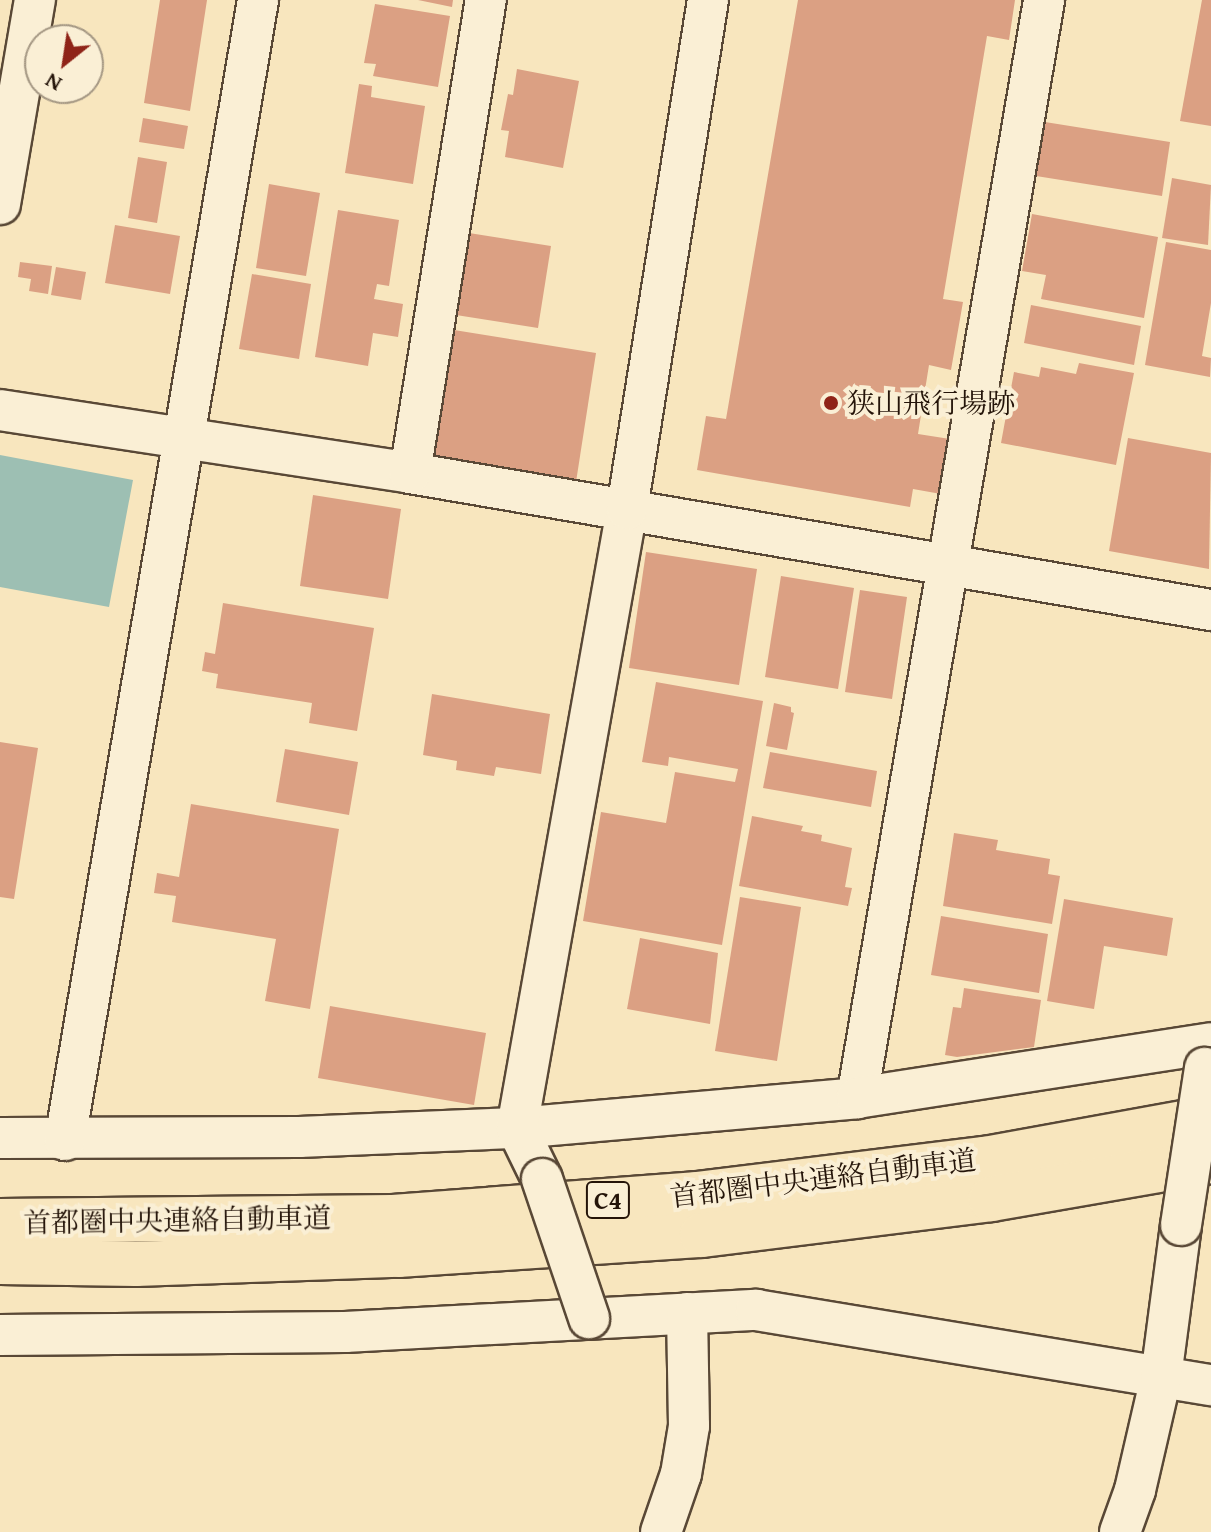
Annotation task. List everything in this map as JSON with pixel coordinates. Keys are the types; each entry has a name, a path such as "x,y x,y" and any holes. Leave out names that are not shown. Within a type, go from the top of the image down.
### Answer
{"highway":[{"name":"首都圏中央連絡自動車道","path":"0,1221 393,1217 698,1194 985,1159 1211,1118"},
{"name":"首都圏中央連絡自動車道","path":"0,1262 136,1264 398,1255 702,1235 991,1199 1211,1161"}],"street":[{"path":"0,204 35,0"},
{"path":"65,1140 186,440 258,0"},
{"path":"410,473 486,0"},
{"path":"589,1318 542,1179 517,1128 627,509 708,0"},
{"path":"857,1098 1044,0"},
{"path":"0,410 410,473 1211,610"},
{"path":"0,1138 299,1137 517,1128 857,1098 1209,1046 1190,1236 1135,1490 1120,1532"},
{"path":"0,1335 345,1332 756,1310 1211,1385"},
{"path":"661,1532 681,1474 689,1426 687,1313"}],"water":[{"path":"0,455 133,480 109,607 0,587"}],"building":[{"path":"160,0 207,0 190,111 144,103"},
{"path":"418,0 453,0 452,7"},
{"path":"798,0 1015,0 1009,40 987,36 943,299 963,302 951,370 929,365 918,434 950,439 941,494 913,489 910,507 697,470 706,416 726,419"},
{"path":"1202,0 1211,0 1211,126 1180,121"},
{"path":"375,4 450,16 438,87 373,76 376,64 364,63"},
{"path":"517,69 579,81 563,168 505,157 509,131 501,130 508,94 513,95"},
{"path":"359,84 372,86 371,97 425,106 413,184 345,173"},
{"path":"143,118 188,126 184,149 139,142"},
{"path":"1045,122 1170,142 1162,196 1036,176"},
{"path":"138,157 167,162 157,223 128,218"},
{"path":"1172,178 1211,185 1208,245 1162,238"},
{"path":"269,184 320,193 306,276 256,268"},
{"path":"338,210 399,220 389,286 377,284 374,299 403,304 398,337 373,333 368,366 315,357"},
{"path":"1032,214 1158,237 1144,318 1041,299 1046,275 1022,271"},
{"path":"115,225 180,236 170,294 105,283"},
{"path":"469,233 551,246 538,328 456,315"},
{"path":"1166,242 1211,250 1211,303 1202,356 1211,358 1210,377 1145,365"},
{"path":"20,262 52,266 48,294 29,291 31,279 18,277"},
{"path":"56,267 86,272 81,300 51,295"},
{"path":"252,274 311,284 299,359 239,349"},
{"path":"1031,305 1141,326 1134,365 1024,343"},
{"path":"454,330 596,353 576,482 434,459"},
{"path":"1079,363 1134,373 1116,465 1001,443 1014,372 1039,377 1041,367 1076,374"},
{"path":"1128,438 1211,453 1209,569 1109,551"},
{"path":"313,495 401,509 388,599 300,586"},
{"path":"646,552 757,569 739,685 629,668"},
{"path":"781,576 854,588 838,689 765,677"},
{"path":"860,590 907,597 892,699 845,692"},
{"path":"223,603 374,628 357,731 309,723 312,703 216,688 218,674 202,671 205,652 215,654"},
{"path":"656,682 763,701 722,945 583,921 601,812 666,823 675,772 735,782 738,769 669,757 668,766 642,762"},
{"path":"432,694 550,714 541,774 496,767 494,776 456,770 457,761 423,755"},
{"path":"774,703 791,707 794,713 787,750 766,746"},
{"path":"0,742 38,748 14,899 0,897"},
{"path":"285,749 358,762 349,815 276,802"},
{"path":"770,752 877,771 871,807 763,788"},
{"path":"191,804 339,829 310,1009 265,1001 276,939 172,922 176,896 154,893 157,873 179,877"},
{"path":"752,816 803,826 801,831 822,835 821,841 852,848 845,887 852,888 848,906 739,886"},
{"path":"954,833 998,840 996,850 1050,859 1048,874 1060,876 1052,924 943,906"},
{"path":"740,897 801,907 777,1061 715,1051"},
{"path":"1064,899 1173,918 1167,956 1104,946 1094,1009 1047,1001"},
{"path":"941,916 1048,934 1039,993 931,975"},
{"path":"640,938 718,953 710,1024 627,1009"},
{"path":"964,988 1041,1000 1034,1047 957,1057 945,1055 953,1007 961,1008"},
{"path":"330,1006 486,1033 474,1105 318,1078"}],"place":[{"name":"狭山飛行場跡","path":"831,403"}]}
